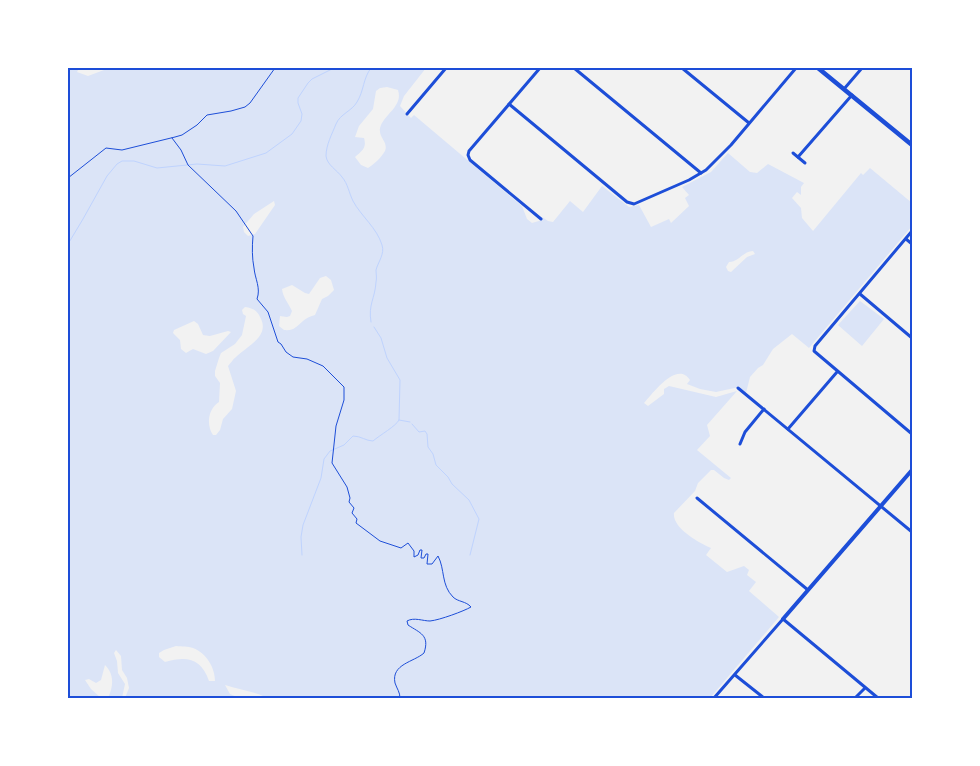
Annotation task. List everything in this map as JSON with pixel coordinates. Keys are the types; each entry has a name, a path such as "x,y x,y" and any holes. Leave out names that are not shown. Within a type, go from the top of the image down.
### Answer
{"main road":[{"path":"818,68 912,145"}],"street":[{"path":"407,114 446,68"},
{"path":"540,68 469,151 468,155 470,160 541,219"},
{"path":"574,68 701,174"},
{"path":"682,68 749,123"},
{"path":"509,104 631,204 678,186 701,174 722,156 796,68"},
{"path":"844,89 862,68"},
{"path":"798,157 852,95"},
{"path":"793,153 804,163"},
{"path":"912,231 815,346 814,351 912,434"},
{"path":"906,239 912,244"},
{"path":"860,294 912,338"},
{"path":"788,429 837,372"},
{"path":"738,388 912,532"},
{"path":"740,444 745,432 764,409"},
{"path":"714,698 912,470"},
{"path":"697,498 808,590"},
{"path":"783,619 878,698"},
{"path":"735,675 764,698"},
{"path":"855,698 865,688"}],"path":[{"path":"68,178 106,148 122,150 172,138 182,135 207,115 231,112 245,107 276,68"},
{"path":"172,138 181,150 188,165 236,211 253,236 254,270 259,295 257,299 268,312 278,342 290,356 307,359 323,366 344,387 344,400 336,426 332,463 348,490 349,502 354,508 352,513 357,519 356,523 380,541 401,548 408,543 414,552 414,557 422,550 421,558 428,554 428,564 432,564 438,556 442,563 443,577 448,590 457,600 471,607 434,620 422,621 411,619 407,621 408,625 425,637 427,642 424,653 401,666 396,673 395,682 400,698"}],"shaded area":[{"path":"68,68 84,68 77,72 88,76 105,68 426,68 404,96 400,106 411,118 414,115 522,206 527,219 532,223 539,221 542,217 553,222 570,201 583,212 602,186 629,207 639,205 651,227 669,219 671,223 689,206 685,198 689,195 682,187 711,172 728,153 750,172 757,173 768,164 804,183 801,187 801,195 797,192 792,198 801,208 802,218 813,231 861,173 863,175 870,168 912,203 912,226 809,348 792,334 773,349 763,365 750,377 746,393 739,387 716,392 700,389 687,384 690,380 685,375 679,374 666,380 644,403 648,406 664,394 664,389 669,386 716,397 737,391 707,425 710,436 697,450 731,478 729,480 724,478 714,470 711,470 698,483 695,491 674,513 675,519 677,524 687,534 711,548 706,555 727,572 744,566 749,570 747,575 756,582 749,591 779,617 710,698 267,698 225,685 230,694 239,698 125,698 129,688 127,678 122,670 121,656 116,650 114,653 118,673 125,684 122,698 108,698 112,677 105,665 101,680 96,683 89,679 85,680 101,698 68,698","holes":["387,87 398,90 399,95 394,109 381,125 380,133 385,144 385,151 368,168 361,165 355,157 364,147 364,138 355,137 359,126 373,109 376,91","274,201 275,205 255,234 248,236 244,232 243,227 254,214","753,251 755,254 747,257 731,272 728,271 726,267 729,262 736,260 746,253","326,276 331,280 334,290 322,299 315,315 293,329 284,330 279,326 280,316 290,316 292,311 282,289 292,285 309,294 320,278","245,307 256,311 263,324 262,330 256,340 228,366 236,391 232,409 223,419 220,430 216,435 213,435 209,427 209,417 212,409 219,402 220,383 215,376 215,371 221,353 235,344 242,335 246,316 242,310","194,321 198,324 203,335 210,336 228,331 231,332 213,351 206,354 193,349 186,353 181,349 180,340 173,333 174,330","176,646 198,650 209,661 215,681 209,681 206,673 197,663 186,659 165,662 159,657 159,653"]},
{"path":"860,301 884,319 862,346 838,325"}],"waterway":[{"path":"68,244 107,176 117,164 122,161 134,161 157,168 197,164 225,166 266,153 292,134 301,121 302,114 298,98 308,83 334,68"},
{"path":"371,68 366,76 357,102 336,124 326,152 330,165 344,180 353,201 380,239 383,248 376,270 375,288 370,311 371,322"},
{"path":"302,555 301,537 303,525 321,478 324,459 330,451 344,445 353,436 373,441 399,420 400,380 387,358 381,338 374,327"},
{"path":"399,420 410,422"},
{"path":"412,424 419,432 425,431 428,447 433,454 436,465 469,500 479,519 470,555"}]}
